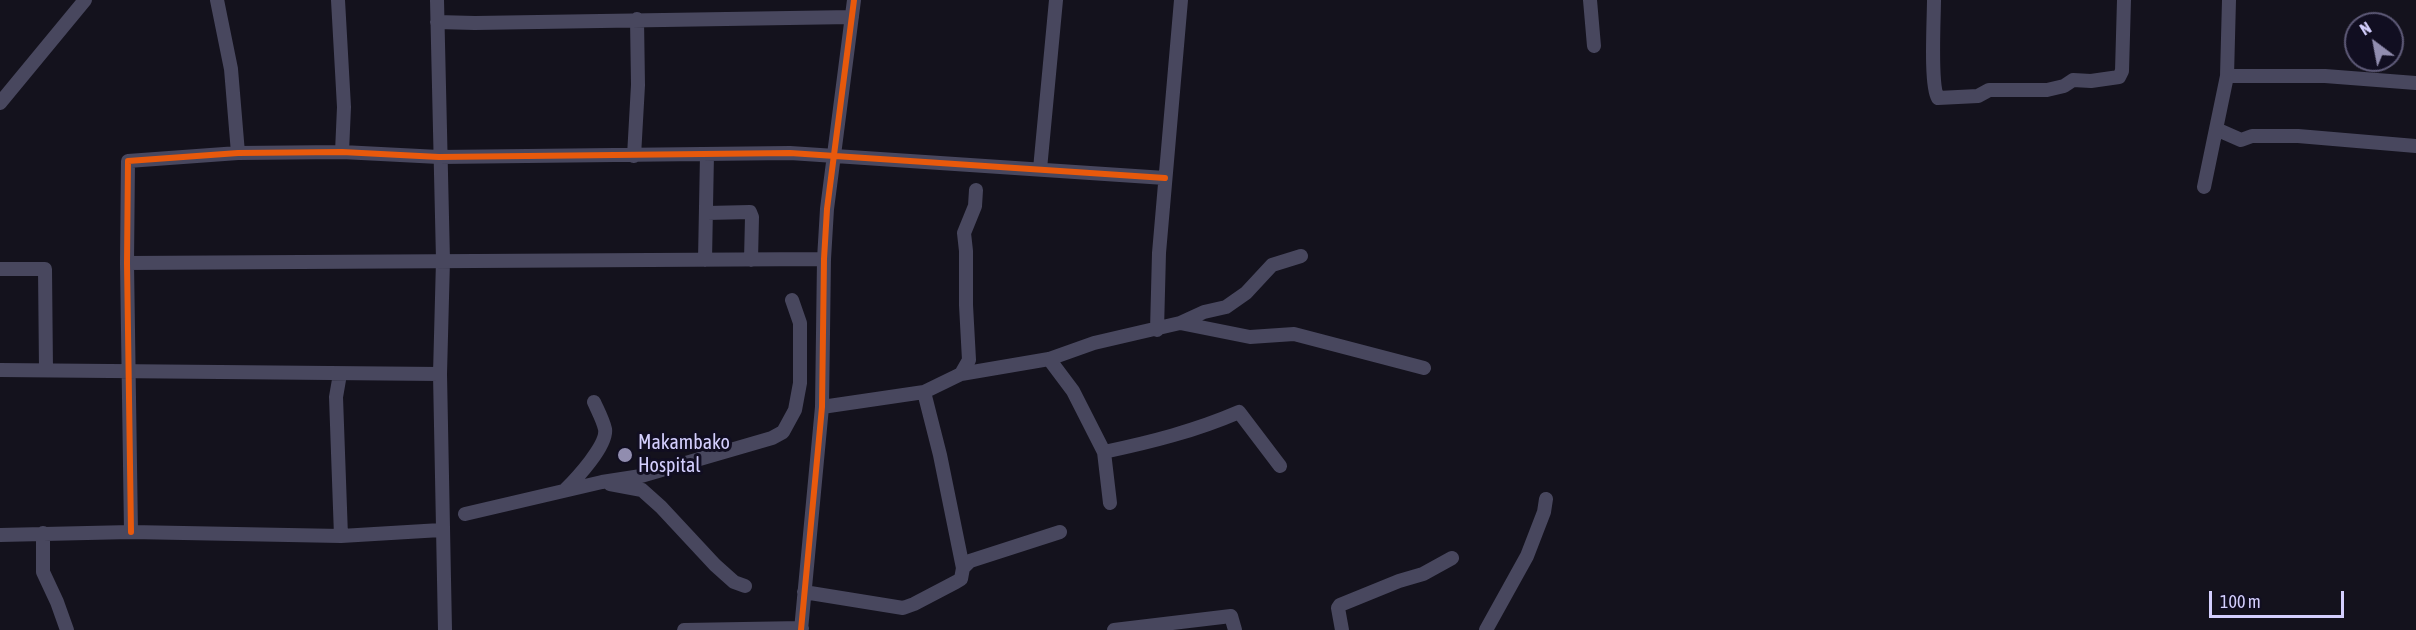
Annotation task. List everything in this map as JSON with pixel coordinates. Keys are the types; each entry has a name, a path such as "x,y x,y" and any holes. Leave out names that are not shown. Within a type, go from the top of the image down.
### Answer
{"street":[{"path":"0,103 86,0"},
{"path":"217,0 231,69 238,153"},
{"path":"338,0 344,107 342,153"},
{"path":"437,0 443,260 440,374 441,530 445,630"},
{"path":"684,630 802,629 822,407 827,209 854,0"},
{"path":"1040,169 1056,0"},
{"path":"1157,330 1159,253 1181,0"},
{"path":"1590,0 1594,46"},
{"path":"1934,0 1934,79 1938,98 1978,96 1989,90 2047,90 2064,86 2073,80 2105,80 2119,77 2122,71 2124,0"},
{"path":"2204,187 2227,75 2229,0"},
{"path":"437,22 852,17"},
{"path":"634,156 638,85 637,19"},
{"path":"2227,75 2325,76 2416,83"},
{"path":"2216,129 2241,140 2252,136 2298,136 2416,146"},
{"path":"190,162 238,153"},
{"path":"131,532 127,263 128,161 238,153 423,153"},
{"path":"342,153 439,157 790,153 1165,178"},
{"path":"705,260 707,154"},
{"path":"961,374 969,360 966,305 967,261 964,233 975,206 976,190"},
{"path":"707,213 750,212 752,216 750,260"},
{"path":"822,407 924,392 961,374 1048,359 1094,343 1180,323 1204,312 1226,307 1246,293 1272,265 1301,256"},
{"path":"127,263 824,259"},
{"path":"0,269 45,269 46,370"},
{"path":"465,514 602,482 641,476 772,438 783,432 795,410 800,383 800,323 792,300"},
{"path":"1180,323 1250,337 1294,334 1424,369"},
{"path":"1048,359 1073,391 1104,452 1110,503"},
{"path":"0,370 440,374"},
{"path":"340,374 336,397 341,536"},
{"path":"804,592 903,608 961,579 963,568 940,455 924,392"},
{"path":"564,492 602,444 606,430 594,402"},
{"path":"1104,452 1166,439 1203,428 1239,412 1280,466"},
{"path":"602,482 642,490 715,565 735,582 745,586"},
{"path":"1486,630 1527,556 1544,512 1546,499"},
{"path":"0,536 131,532 341,536 441,530"},
{"path":"963,568 970,561 1060,532"},
{"path":"43,533 43,572 67,630"},
{"path":"1342,630 1338,609 1340,605 1399,580 1423,574 1452,558"},
{"path":"1114,630 1231,616 1235,630"}],"cycle path":[{"path":"801,630 822,407 827,209 854,0"},
{"path":"131,532 127,263 128,161 238,153 342,152 439,157 790,153 1165,178"}],"place":[{"name":"Makambako Hospital","path":"625,455"}]}
